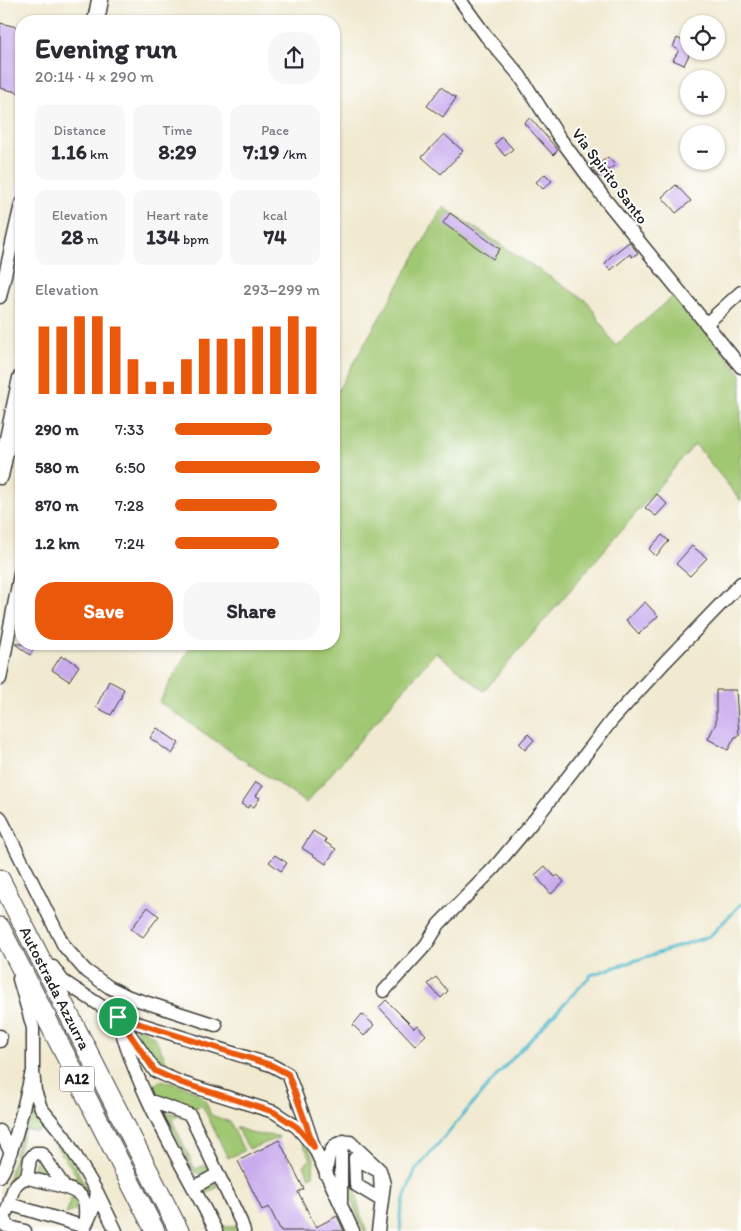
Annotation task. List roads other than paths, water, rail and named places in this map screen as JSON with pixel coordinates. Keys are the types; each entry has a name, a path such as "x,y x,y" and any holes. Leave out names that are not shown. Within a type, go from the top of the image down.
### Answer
{"highway":[{"name":"Autostrada Azzurra","path":"0,878 179,1231"},
{"name":"Autostrada Azzurra","path":"0,927 155,1231"}],"main road":[{"path":"97,15 100,0"},
{"path":"0,476 15,406"}],"street":[{"name":"Via Spirito Santo","path":"460,0 486,36 520,76 559,137 604,198 741,367"},
{"path":"0,297 4,258 15,223"},
{"path":"706,324 741,292"},
{"path":"384,991 426,945 438,924 494,868 618,714 741,583"},
{"path":"0,679 15,600"},
{"path":"0,817 64,946 85,970 109,987 129,997 216,1025"},
{"path":"27,932 63,981 118,1017 271,1065 288,1074 314,1147 353,1231"},
{"path":"11,950 33,1028 33,1071 35,1090 41,1108 64,1136 97,1192 116,1231"},
{"path":"118,1017 126,1044 148,1100 216,1231"},
{"path":"118,1017 155,1071 182,1083 274,1112 297,1127 314,1147"},
{"path":"0,1036 0,1042"},
{"path":"1,1178 33,1071"},
{"path":"148,1100 190,1115 242,1222 244,1231"},
{"path":"0,1131 10,1151"},
{"path":"341,1204 341,1152 344,1141"},
{"path":"326,1175 329,1153 337,1143 350,1142 380,1170 384,1184 379,1225"},
{"path":"27,1178 30,1159 35,1153 42,1153 65,1188"},
{"path":"194,1187 218,1174"},
{"path":"25,1231 6,1226 5,1216 14,1187 21,1179 27,1178 78,1192 84,1199 85,1229"},
{"path":"366,1191 379,1225"},
{"path":"85,1229 95,1206 97,1192"},
{"path":"9,1204 85,1229"}],"waterway":[{"path":"401,1231 400,1215 415,1171 498,1074 591,975 710,936 741,904"}]}
